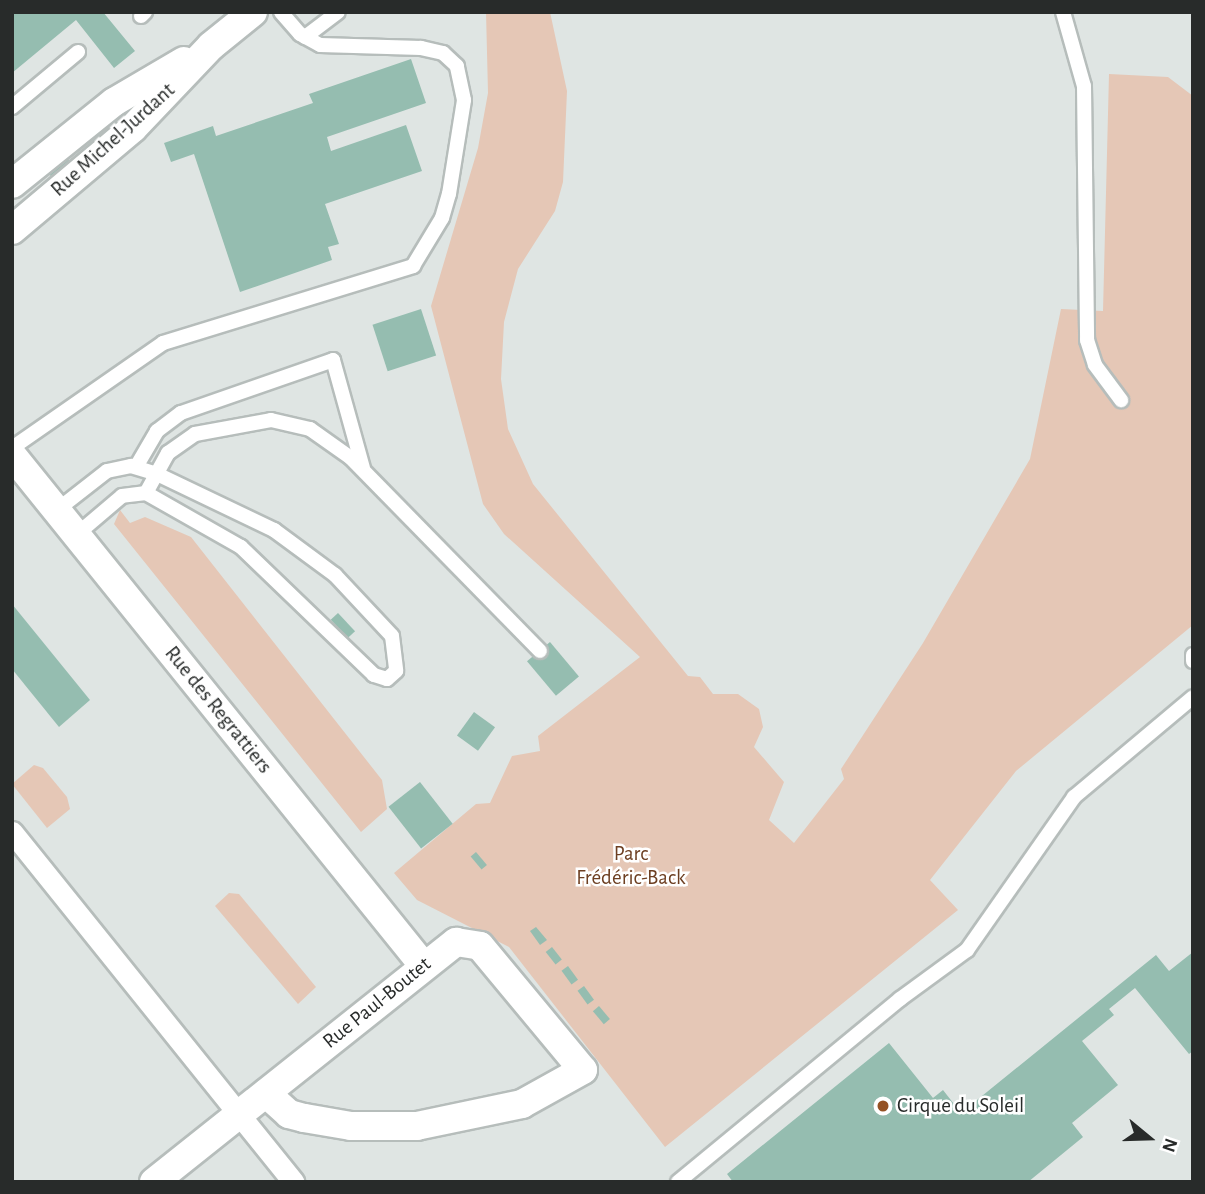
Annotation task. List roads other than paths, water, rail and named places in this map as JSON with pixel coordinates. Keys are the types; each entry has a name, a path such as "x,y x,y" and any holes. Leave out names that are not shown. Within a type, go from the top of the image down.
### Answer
{"street":[{"name":"Rue Michel-Jurdant","path":"12,230 133,128 211,46 253,12"},
{"name":"Rue Michel-Jurdant","path":"12,184 114,102 211,46"},
{"name":"Rue des Regrattiers","path":"12,455 424,965"},
{"path":"12,832 293,1182"},
{"name":"Rue Paul-Boutet","path":"154,1182 456,942 480,946 583,1069 522,1104 471,1118 417,1126 351,1126 304,1118 289,1114 266,1093"}],"lane":[{"path":"12,449 136,358 185,333 252,318 413,266 442,218 449,194 464,100 457,66 432,49 341,48 305,37 281,12"},
{"path":"305,37 338,12"},
{"path":"1063,12 1084,86 1087,341 1095,365 1121,400"},
{"path":"12,107 78,52"},
{"path":"75,133 89,140 94,161"},
{"path":"136,467 157,431 181,413 333,360 363,470"},
{"path":"146,493 176,445 195,434 271,420 310,429 363,470 540,651"},
{"path":"57,510 107,471 136,467 157,474 274,530 335,575 392,636 396,671 387,679 374,675 241,547 146,493 122,496 76,535"},
{"path":"1193,655 1193,662"},
{"path":"678,1182 900,999 967,950 1074,797 1193,697"}],"place":[{"name":"Cirque du Soleil","path":"883,1106"}],"park label":[{"name":"Parc Frédéric-Back","path":"631,866"}]}
